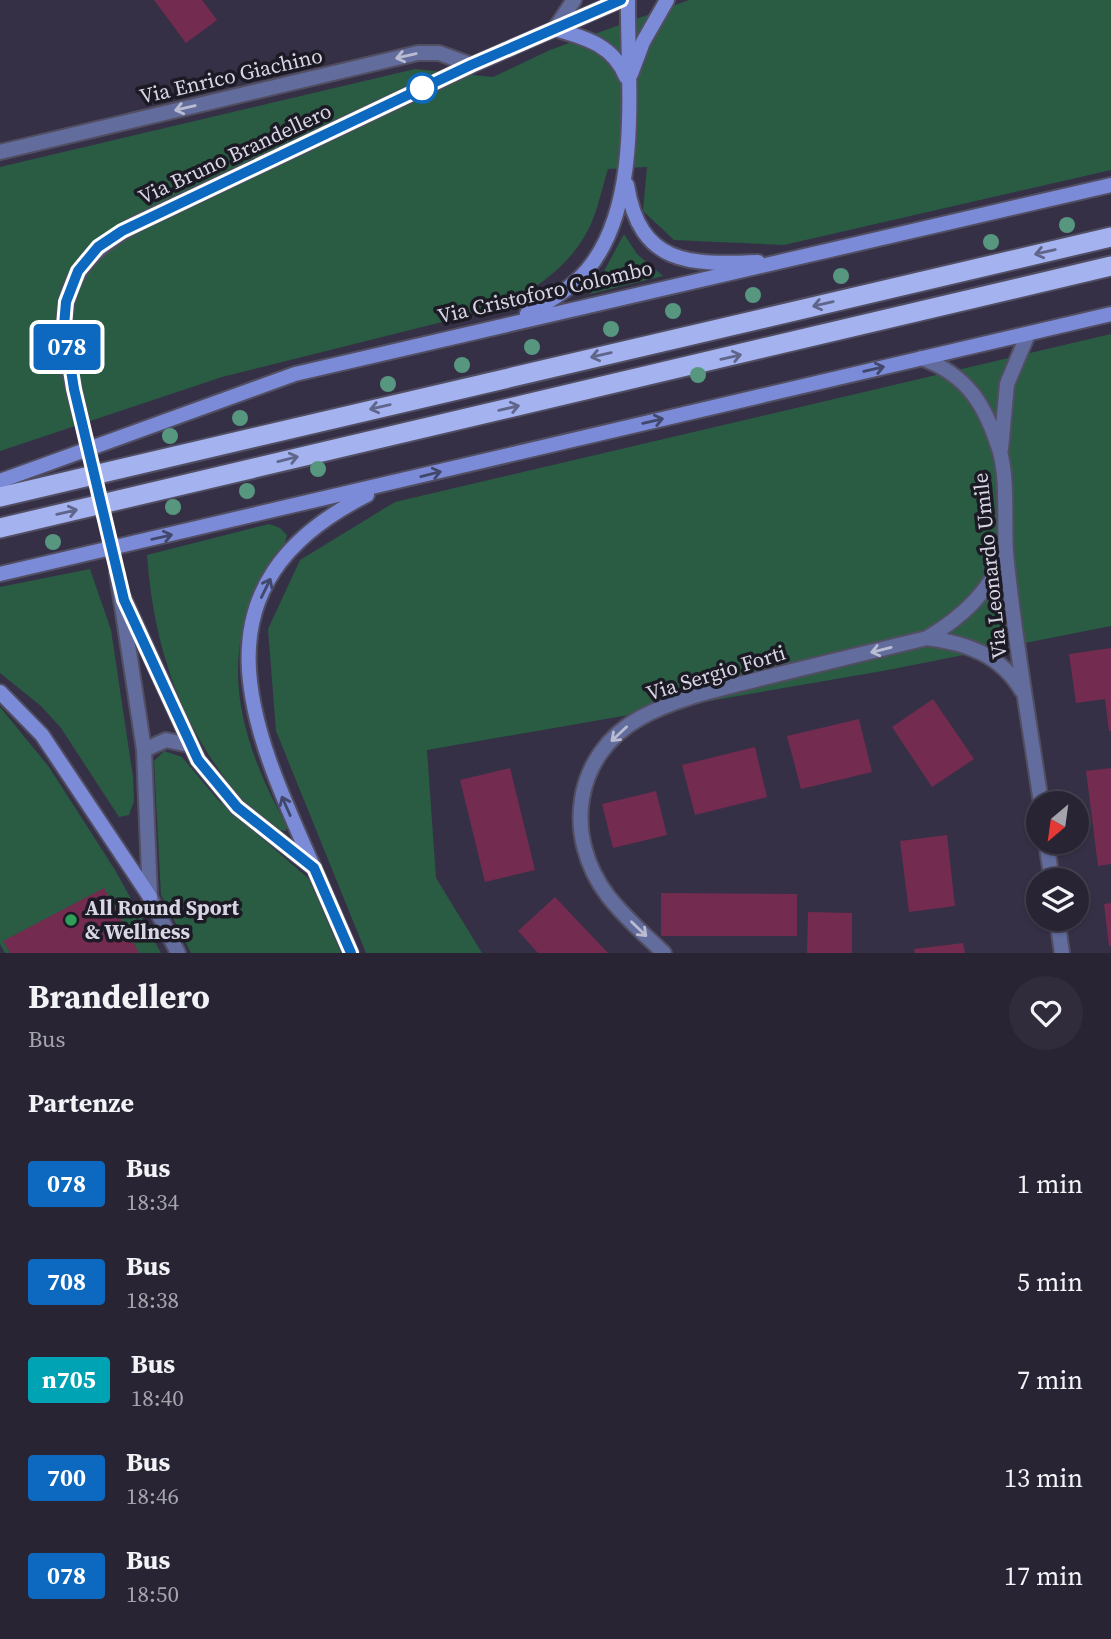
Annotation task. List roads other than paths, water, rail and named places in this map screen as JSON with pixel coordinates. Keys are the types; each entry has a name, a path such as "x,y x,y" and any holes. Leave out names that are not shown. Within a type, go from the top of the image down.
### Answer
{"highway":[{"path":"0,497 1111,237"},
{"path":"0,528 1111,266"}],"main road":[{"path":"511,323 559,294 587,271 610,233 625,173 628,0"},
{"path":"628,82 643,42 667,0"},
{"path":"555,29 606,48 622,66 628,82"},
{"path":"625,173 636,221 648,238 669,255 702,263 798,260"},
{"name":"Via Cristoforo Colombo","path":"0,481 295,374 798,260 1111,185"},
{"path":"0,574 1111,314"},
{"path":"314,868 275,779 256,722 248,680 249,635 268,583 292,549 339,509 388,484"},
{"path":"0,692 42,736 150,897"}],"street":[{"path":"555,29 574,0"},
{"name":"Via Bruno Brandellero","path":"80,415 65,335 64,311 78,271 98,247 140,222 471,65 621,0"},
{"name":"Via Enrico Giachino","path":"0,152 418,53 439,53 471,65"},
{"path":"1001,454 1007,384 1028,334"},
{"name":"Via Leonardo Umile","path":"921,358 947,369 967,384 983,411 1001,454 1006,554 1039,791"},
{"name":"Via Sergio Forti","path":"664,953 608,896 584,850 578,821 580,797 590,772 608,744 641,718 688,699 927,638 964,614 978,600 1006,554"},
{"path":"117,573 124,600 144,750 150,897 178,953"},
{"path":"124,600 189,745 230,801 314,868 351,953"},
{"path":"927,638 959,643 986,654 1012,676 1025,695"},
{"path":"144,750 166,740 189,745"},
{"path":"1059,931 1062,953"}],"tunnel":[{"path":"80,415 117,573"}],"place":[{"name":"All Round Sport & Wellness","path":"71,920"}]}
